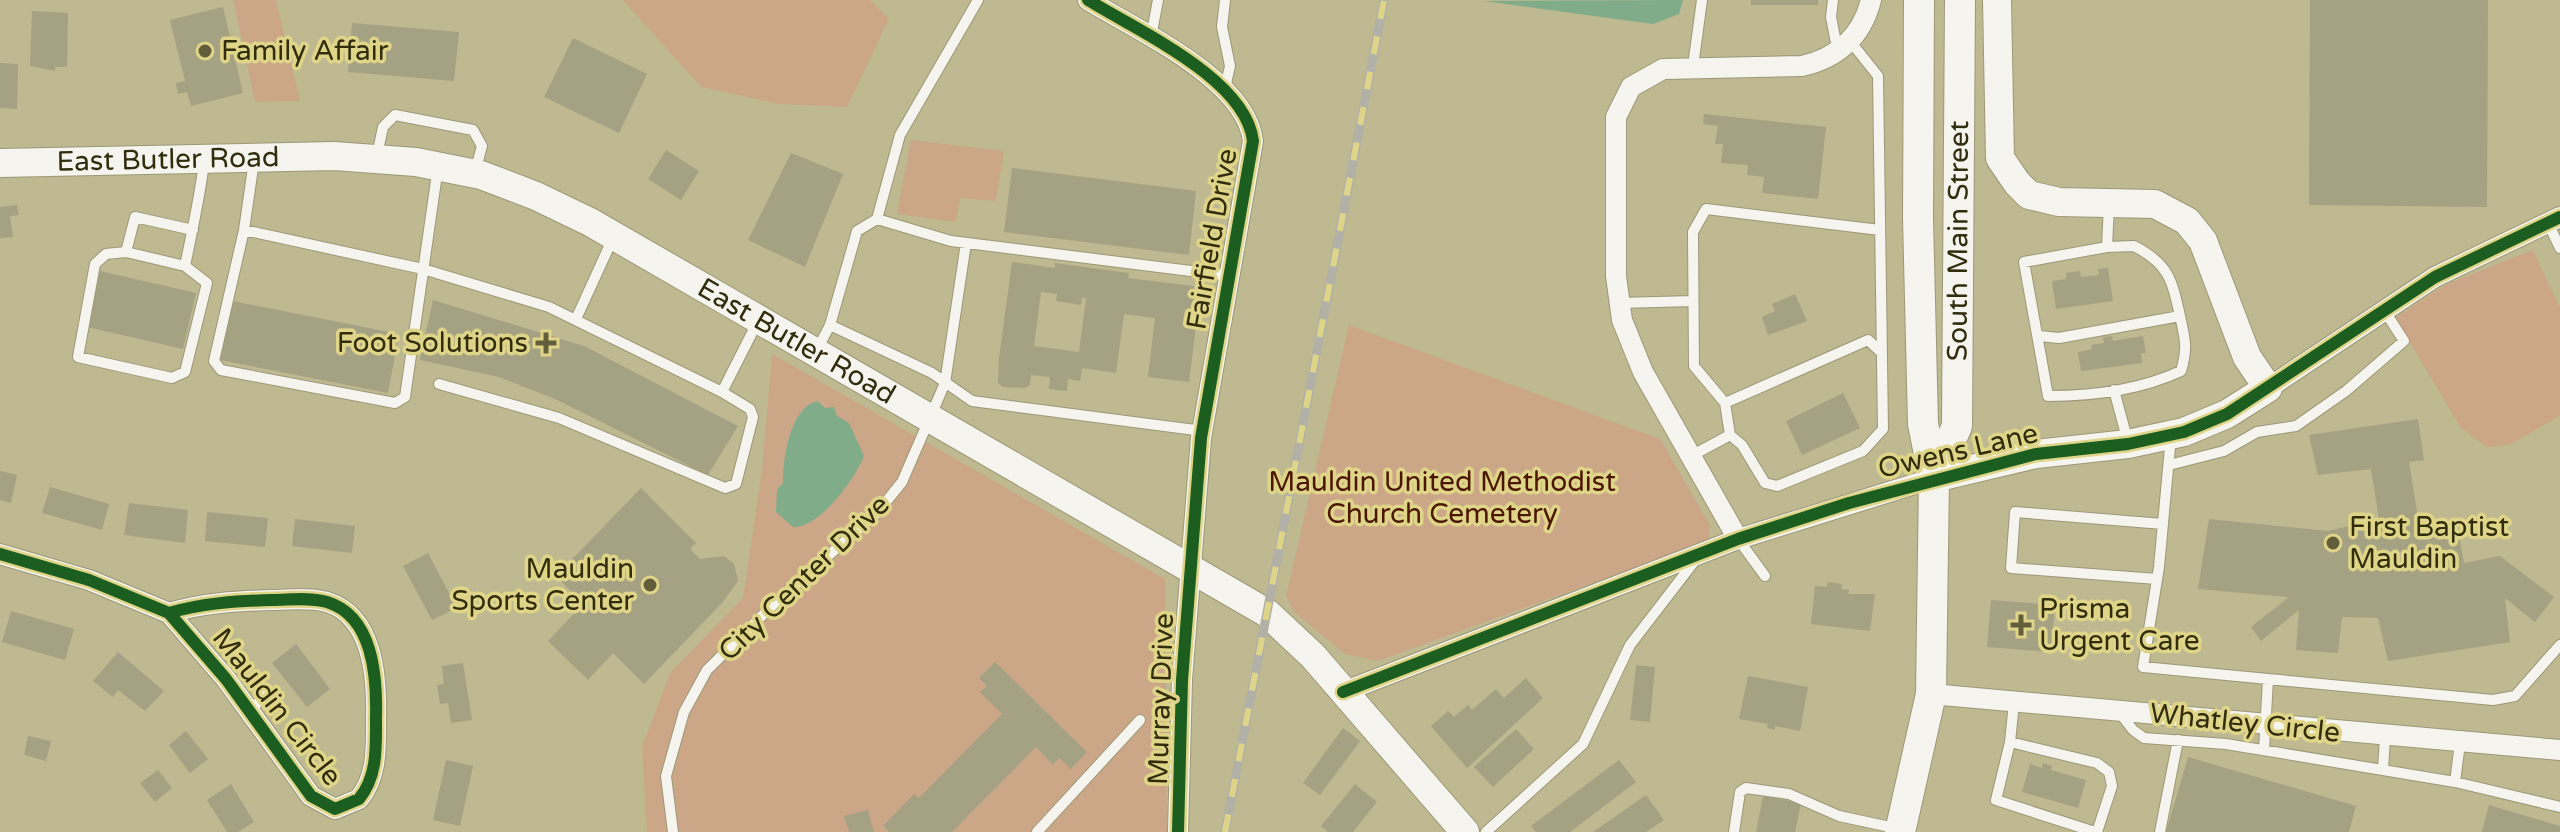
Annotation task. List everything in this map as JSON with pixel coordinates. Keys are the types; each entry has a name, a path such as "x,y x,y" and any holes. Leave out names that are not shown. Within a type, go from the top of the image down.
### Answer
{"main road":[{"name":"South Main Street","path":"1900,831 1931,694 1934,478 1923,424 1918,218 1919,0"},
{"name":"South Main Street","path":"1934,478 1957,426 1960,0"},
{"path":"1997,0 2000,158 2029,195 2059,202 2164,207 2179,214 2198,233 2247,357 2268,388"},
{"name":"East Butler Road","path":"0,163 376,158 438,165 475,174 536,196 931,417 1267,613 1313,656 1458,829"},
{"name":"Owens Lane","path":"1934,478 2036,454 2128,444 2172,434 2227,414 2268,388"}],"street":[{"name":"Fairfield Drive","path":"1088,0 1225,88 1243,109 1253,141 1203,431 1191,567"},
{"path":"1738,539 1643,372 1619,303 1616,117 1631,87 1645,76 1663,69 1802,66 1844,47 1871,0"},
{"name":"Owens Lane","path":"2268,388 2435,277 2554,220"},
{"name":"Owens Lane","path":"1343,692 1496,630 1698,557 1738,539 1934,478"},
{"name":"Mauldin Circle","path":"0,554 75,575 169,613 319,803 344,808 364,793 373,773 376,706 369,647 363,631 349,615 327,602 300,599 248,600 190,607 169,613"},
{"name":"Murray Drive","path":"1178,832 1182,680 1191,567"},
{"name":"Whatley Circle","path":"1931,694 2385,737 2560,750"}],"lane":[{"path":"815,353 830,325 857,231 877,219 900,135 978,0"},
{"path":"1151,39 1158,0"},
{"path":"1225,0 1222,27 1230,66 1225,88"},
{"path":"1693,66 1702,0"},
{"path":"1833,0 1831,17 1844,47 1878,76 1883,429 1863,451 1777,486 1765,483 1742,445 1730,435 1725,403 1694,366 1693,232 1706,209 1880,230"},
{"path":"376,158 383,127 395,115 473,130 482,146 475,174"},
{"path":"255,159 244,230 214,361 221,370 395,403 405,397 438,165"},
{"path":"185,266 204,160"},
{"path":"2107,247 2109,202"},
{"path":"126,252 135,217 193,230"},
{"path":"877,219 966,243 1231,276"},
{"path":"2554,220 2560,248"},
{"path":"244,230 423,269 549,307 722,392 750,409 753,417 736,484 725,488 559,418 439,384"},
{"path":"576,319 614,237"},
{"name":"City Center Drive","path":"673,832 666,776 684,712 707,670 781,597 877,513 902,482 945,383 966,243"},
{"path":"2134,246 2152,255 2166,270 2177,294 2180,316 2187,337 2181,371 2155,383 2079,396 2048,396 2024,262 2107,247 2134,246"},
{"path":"126,252 185,266 207,283 185,372 172,378 78,357 95,264 106,254 126,252"},
{"path":"1619,303 1693,301"},
{"path":"2169,465 2224,451 2257,432 2296,426 2346,391 2404,341 2384,310"},
{"path":"2039,336 2059,338 2180,316"},
{"path":"722,392 758,321"},
{"path":"830,325 932,373 972,401 1203,431"},
{"path":"1725,403 1868,340 1882,353"},
{"path":"2114,390 2128,444"},
{"path":"2172,434 2157,579 2143,667 2493,700 2515,696 2560,645"},
{"path":"1691,456 1730,435"},
{"path":"2157,579 2011,568 2015,512 2163,524"},
{"path":"1738,539 1765,576"},
{"path":"1486,832 1583,744 1630,645 1698,557"},
{"path":"2264,750 2268,679"},
{"path":"249,711 267,694"},
{"path":"2010,742 2097,763 2109,772 2112,786 2096,832 1996,800 2010,742 2014,703"},
{"path":"2118,711 2144,738 2264,750 2455,782 2560,807"},
{"path":"1037,832 1140,720"},
{"path":"2383,770 2385,737"},
{"path":"2160,832 2178,740"},
{"path":"2455,782 2460,743"},
{"path":"1734,832 1740,792 1746,788 1789,794 1839,816 1900,831"}],"green space":[{"path":"233,0 276,0 300,101 255,102"},
{"path":"623,0 870,0 889,19 847,107 779,104 701,87"},
{"path":"911,140 1004,151 996,201 960,198 956,222 897,214"},
{"path":"2533,250 2560,308 2560,416 2509,445 2487,447 2461,428 2395,318 2447,284"},
{"name":"Mauldin United Methodist Church Cemetery","path":"1349,325 1660,439 1710,525 1709,541 1378,661 1345,654 1294,612 1286,596"},
{"path":"772,354 1165,579 1167,832 647,832 642,747 670,673 743,598 762,470"}],"shaded area":[{"path":"1683,0 1679,14 1653,24 1484,1"},
{"path":"818,401 825,408 834,407 837,416 849,423 864,456 845,489 825,511 814,520 793,527 776,512 777,489 783,483 786,449 794,424 808,405"}],"building":[{"path":"1751,0 1818,0 1818,5 1751,5"},
{"path":"2310,0 2488,0 2487,207 2309,205"},
{"name":"Family Affair","path":"223,7 243,93 191,106 187,92 178,94 176,83 185,81 170,20"},
{"path":"32,11 68,13 67,67 55,67 55,71 30,66"},
{"path":"352,23 459,32 454,81 348,72"},
{"path":"573,38 647,74 619,133 544,97"},
{"path":"0,63 18,64 17,109 0,108"},
{"path":"1704,114 1826,127 1818,199 1762,193 1764,177 1747,175 1748,165 1721,163 1723,144 1715,144 1718,126 1703,124"},
{"path":"666,150 699,171 681,200 648,179"},
{"path":"791,153 843,174 805,267 748,240"},
{"path":"1012,168 1196,191 1189,255 1004,232"},
{"path":"17,205 19,215 10,216 13,237 0,238 0,207"},
{"path":"1012,262 1055,268 1055,263 1129,273 1128,278 1201,287 1189,382 1148,377 1155,318 1124,314 1116,373 1082,368 1080,381 1068,379 1067,391 1049,389 1050,377 1031,375 1030,385 1025,388 1003,387 998,383","holes":["1041,292 1057,294 1056,301 1081,305 1082,298 1086,298 1079,352 1034,346"]},
{"path":"2108,268 2113,301 2056,309 2052,281 2066,279 2066,273 2080,271 2081,277 2099,275 2098,269"},
{"path":"100,271 196,293 183,349 87,327"},
{"path":"1795,294 1807,321 1768,335 1762,317 1775,311 1772,304"},
{"path":"433,300 584,346 738,426 708,475 555,399 499,377 420,360"},
{"path":"232,301 399,334 388,393 220,360"},
{"path":"2112,336 2113,341 2143,336 2146,353 2141,353 2142,363 2081,371 2078,352 2092,349 2091,345 2104,343 2103,337"},
{"path":"1843,393 1860,428 1802,455 1786,421"},
{"name":"First Baptist Mauldin","path":"2418,419 2424,460 2409,462 2420,530 2457,526 2464,563 2500,556 2554,597 2535,622 2505,598 2510,642 2388,661 2378,618 2342,617 2338,653 2296,650 2299,610 2261,641 2251,627 2289,597 2198,589 2209,519 2328,531 2379,519 2371,469 2318,475 2309,435"},
{"path":"0,471 17,475 11,503 0,500"},
{"path":"50,487 109,504 102,530 42,513"},
{"name":"Mauldin Sports Center","path":"641,488 696,543 690,549 700,559 724,556 734,564 738,581 722,603 644,684 613,653 588,680 548,641 583,604 556,576"},
{"path":"129,503 188,510 185,543 124,535"},
{"path":"207,512 268,518 265,547 205,541"},
{"path":"295,519 355,526 352,553 292,546"},
{"path":"428,553 457,608 432,620 403,566"},
{"path":"1828,582 1842,584 1841,589 1849,590 1848,594 1875,594 1870,631 1811,624 1815,586 1827,587"},
{"name":"Prisma Urgent Care","path":"1991,600 2055,605 2051,652 1987,647"},
{"path":"11,611 74,629 65,660 2,642"},
{"path":"296,644 330,689 307,707 272,663"},
{"path":"118,652 164,691 145,711 118,690 113,697 93,681"},
{"path":"995,662 1087,752 1071,769 1059,758 1053,765 1036,747 952,832 889,832 883,826 914,794 919,798 1002,714 980,692 987,686 979,678"},
{"path":"463,663 472,720 451,723 448,703 440,704 437,685 444,684 442,666"},
{"path":"1636,665 1655,667 1650,722 1630,720"},
{"path":"1748,676 1808,687 1800,731 1775,726 1775,730 1767,728 1768,724 1739,719"},
{"path":"1526,678 1543,698 1467,768 1431,726 1448,711 1454,717 1468,705 1472,710 1496,689 1504,698"},
{"path":"1343,728 1360,741 1320,795 1303,783"},
{"path":"1516,729 1534,749 1493,787 1474,767"},
{"path":"186,731 208,759 190,773 169,745"},
{"path":"28,736 51,741 46,761 24,755"},
{"path":"2188,757 2356,806 2349,832 2166,832"},
{"path":"446,760 473,766 460,826 433,820"},
{"path":"1619,760 1636,782 1570,832 1536,832 1531,826"},
{"path":"2043,763 2052,766 2051,770 2086,780 2078,808 2022,792 2030,764 2042,768"},
{"path":"158,770 172,788 155,802 140,783"},
{"path":"231,784 254,822 238,832 227,832 207,800"},
{"path":"1355,784 1377,802 1353,832 1328,832 1321,826"},
{"path":"1646,795 1664,820 1646,832 1593,832"},
{"path":"1763,796 1801,803 1795,832 1756,832"},
{"path":"2489,805 2560,826 2560,832 2482,832"},
{"path":"868,810 874,832 849,832 844,816"}],"railway":[{"path":"1225,832 1384,0"}],"cycle path":[{"path":"1088,0 1160,42 1211,77 1246,118 1253,141 1201,438 1182,680 1178,832"},
{"path":"1343,692 1738,539 1849,503 2036,454 2128,444 2184,432 2227,414 2435,277 2560,217"},
{"path":"0,554 89,580 169,613 226,679 311,796 335,809 359,799 370,781 375,760 376,701 369,649 354,620 342,609 327,602 306,599 220,603 169,613"}],"place":[{"name":"Family Affair","path":"205,51"},
{"name":"Foot Solutions","path":"546,343"},
{"name":"First Baptist Mauldin","path":"2333,543"},
{"name":"Mauldin Sports Center","path":"650,585"},
{"name":"Prisma Urgent Care","path":"2021,625"}]}
